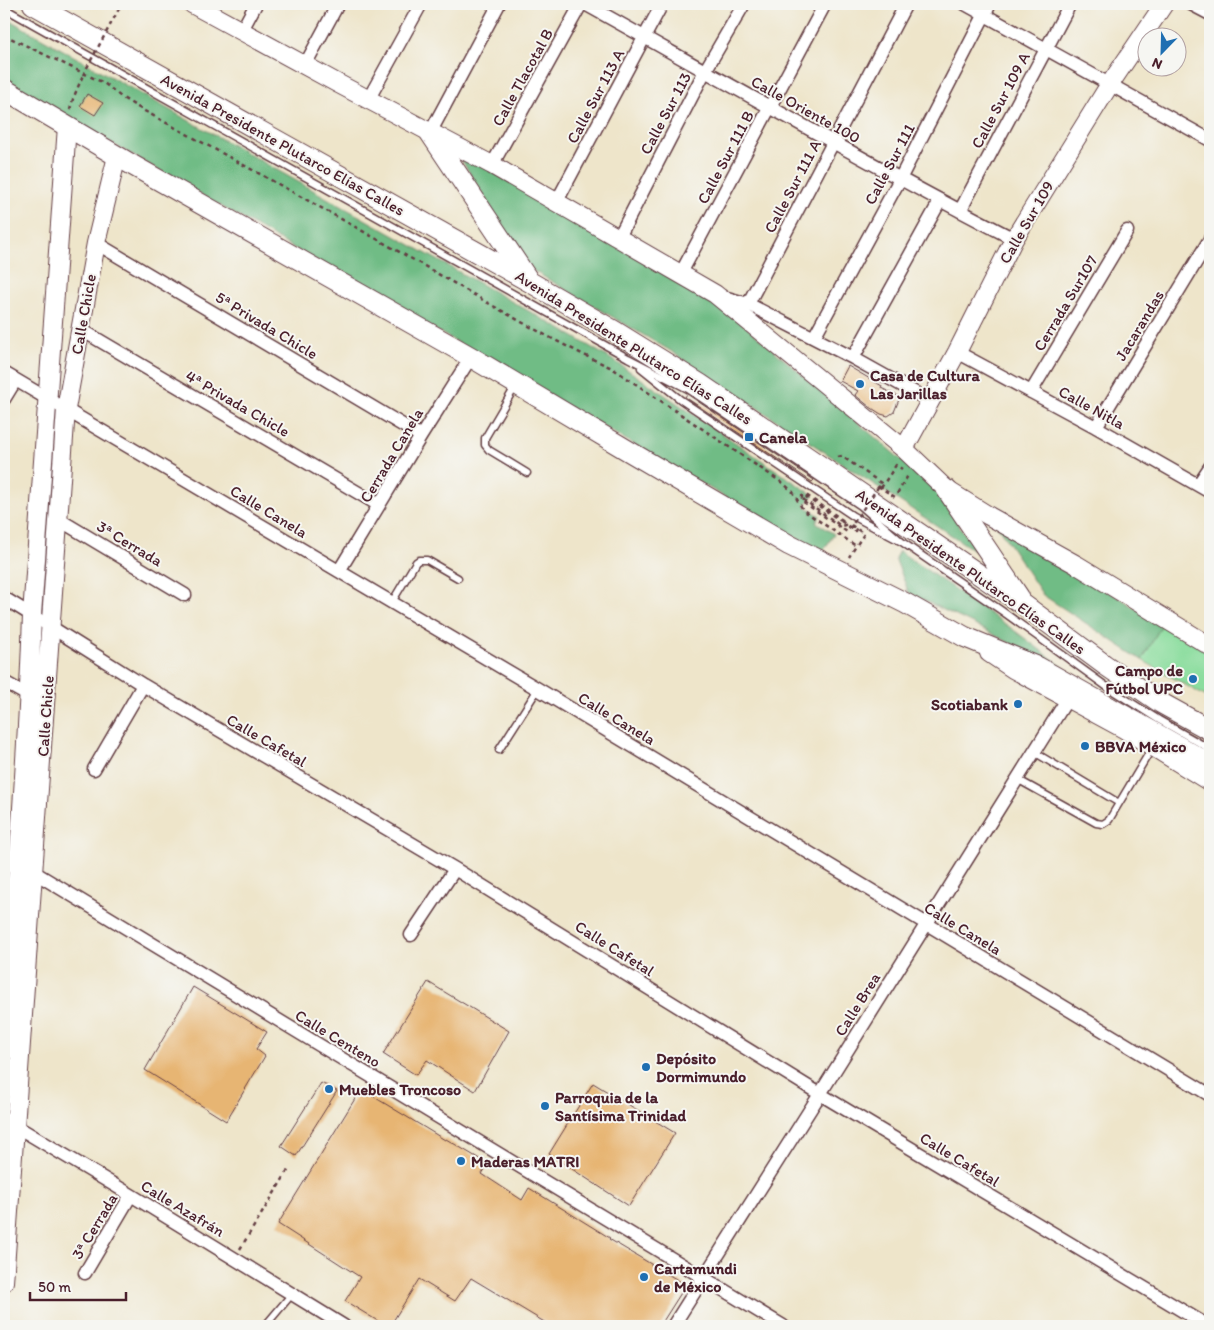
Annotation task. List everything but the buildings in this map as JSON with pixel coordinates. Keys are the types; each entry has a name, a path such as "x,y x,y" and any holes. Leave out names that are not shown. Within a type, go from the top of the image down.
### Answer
{"main road":[{"name":"Avenida Presidente Plutarco Elías Calles","path":"33,4 616,332 700,384 1024,605 1129,681 1210,730"},
{"path":"4,89 116,156 471,357 789,545 905,603 965,637 1038,667 1210,765"},
{"path":"430,133 530,282"},
{"path":"947,490 1024,605"}],"street":[{"path":"192,4 492,166 715,294 907,460 947,490 989,516 1077,565 1210,646"},
{"path":"242,30 256,4"},
{"path":"305,65 338,4"},
{"path":"368,100 421,4"},
{"path":"430,133 499,4"},
{"name":"Calle Tlacotal B","path":"492,166 581,4"},
{"name":"Calle Oriente 100","path":"585,4 833,143 1014,239"},
{"name":"Calle Sur 113 A","path":"556,203 662,4"},
{"name":"Calle Sur 113","path":"618,239 705,71 744,4"},
{"name":"Calle Sur 111 B","path":"681,274 826,4"},
{"name":"Calle Sur 111 A","path":"748,304 906,4"},
{"path":"965,4 987,9 1046,48 1210,140"},
{"name":"Calle Sur 109 A","path":"960,211 1070,4"},
{"name":"Calle Sur 109","path":"907,460 930,401 1014,239 1110,84 1164,4"},
{"path":"1192,4 1210,14"},
{"name":"Calle Sur 111","path":"814,337 900,179 987,9"},
{"name":"Calle Chicle","path":"4,1052 11,858 29,696 32,615 67,126"},
{"name":"Calle Chicle","path":"4,1282 10,1123 34,872 66,409 96,243 116,156"},
{"path":"853,358 940,201"},
{"name":"Cerrada Sur107","path":"1031,392 1127,231"},
{"name":"Jacarandas","path":"1096,427 1210,239"},
{"name":"5ª Privada Chicle","path":"96,243 421,436"},
{"path":"715,294 748,304 814,337 930,401"},
{"name":"4ª Privada Chicle","path":"80,329 379,505"},
{"name":"Calle Nitla","path":"957,352 1096,427 1210,492"},
{"name":"Cerrada Canela","path":"339,571 471,357"},
{"name":"Calle Canela","path":"4,373 538,689 1210,1096"},
{"path":"4,399 16,381"},
{"path":"1198,485 1210,467"},
{"name":"3ª Cerrada","path":"58,519 185,595"},
{"name":"Calle Cafetal","path":"4,598 143,685 455,869 820,1094 1208,1326"},
{"path":"965,637 1013,669 1124,729 1153,747 1210,765"},
{"path":"4,682 29,696"},
{"path":"94,769 143,685"},
{"name":"Calle Brea","path":"673,1326 1068,698"},
{"name":"Calle Centeno","path":"11,858 783,1326"},
{"path":"411,935 455,869"},
{"name":"Calle Azafrán","path":"10,1123 344,1326"},
{"name":"3ª Cerrada","path":"85,1273 131,1195"}],"lane":[{"path":"4,8 628,358 688,389 860,506 902,542 1110,689 1191,739 1210,765"},
{"path":"628,358 681,400 820,494 853,516 902,542"},
{"path":"517,384 485,438 485,445 489,450 527,473"},
{"path":"392,602 419,560 427,560 458,578"},
{"path":"499,750 538,689"},
{"path":"1017,779 1100,824 1106,823 1153,747"},
{"path":"1034,752 1119,803"},
{"path":"265,1326 292,1294"}],"path":[{"path":"73,99 83,75 123,4"},
{"path":"4,35 104,83 121,97 139,108 533,327 612,368 784,484 792,492 803,510 856,546"},
{"path":"838,457 844,457 880,483 851,525 846,532 802,501 802,496 806,495 844,521 844,525 841,526 804,500 803,497 806,497 841,521 854,531"},
{"path":"878,486 895,497 901,488 907,460"},
{"path":"879,490 896,465 907,460"},
{"path":"840,571 864,534 851,525"},
{"path":"234,1258 289,1169"}],"green space":[{"path":"4,17 559,328 616,362 813,495 805,506 820,516 816,522 834,534 822,553 4,81"},
{"path":"455,149 714,299 934,488 977,552 669,350 527,267"},
{"path":"994,521 1162,624 1142,660 1043,595"},
{"path":"899,551 1011,628 1083,682 987,631 909,593 895,558"},
{"name":"Campo de Fútbol UPC","path":"1162,624 1210,652 1210,699 1142,660"}],"place":[{"name":"Casa de Cultura Las Jarillas","path":"860,384"},
{"name":"Canela","path":"749,437"},
{"name":"Campo de Fútbol UPC","path":"1193,679"},
{"name":"Scotiabank","path":"1018,704"},
{"name":"BBVA México","path":"1085,746"},
{"name":"Depósito Dormimundo","path":"646,1067"},
{"name":"Muebles Troncoso","path":"329,1089"},
{"name":"Parroquia de la Santísima Trinidad","path":"545,1106"},
{"name":"Maderas MATRI","path":"461,1161"},
{"name":"Cartamundi de México","path":"644,1277"}]}
